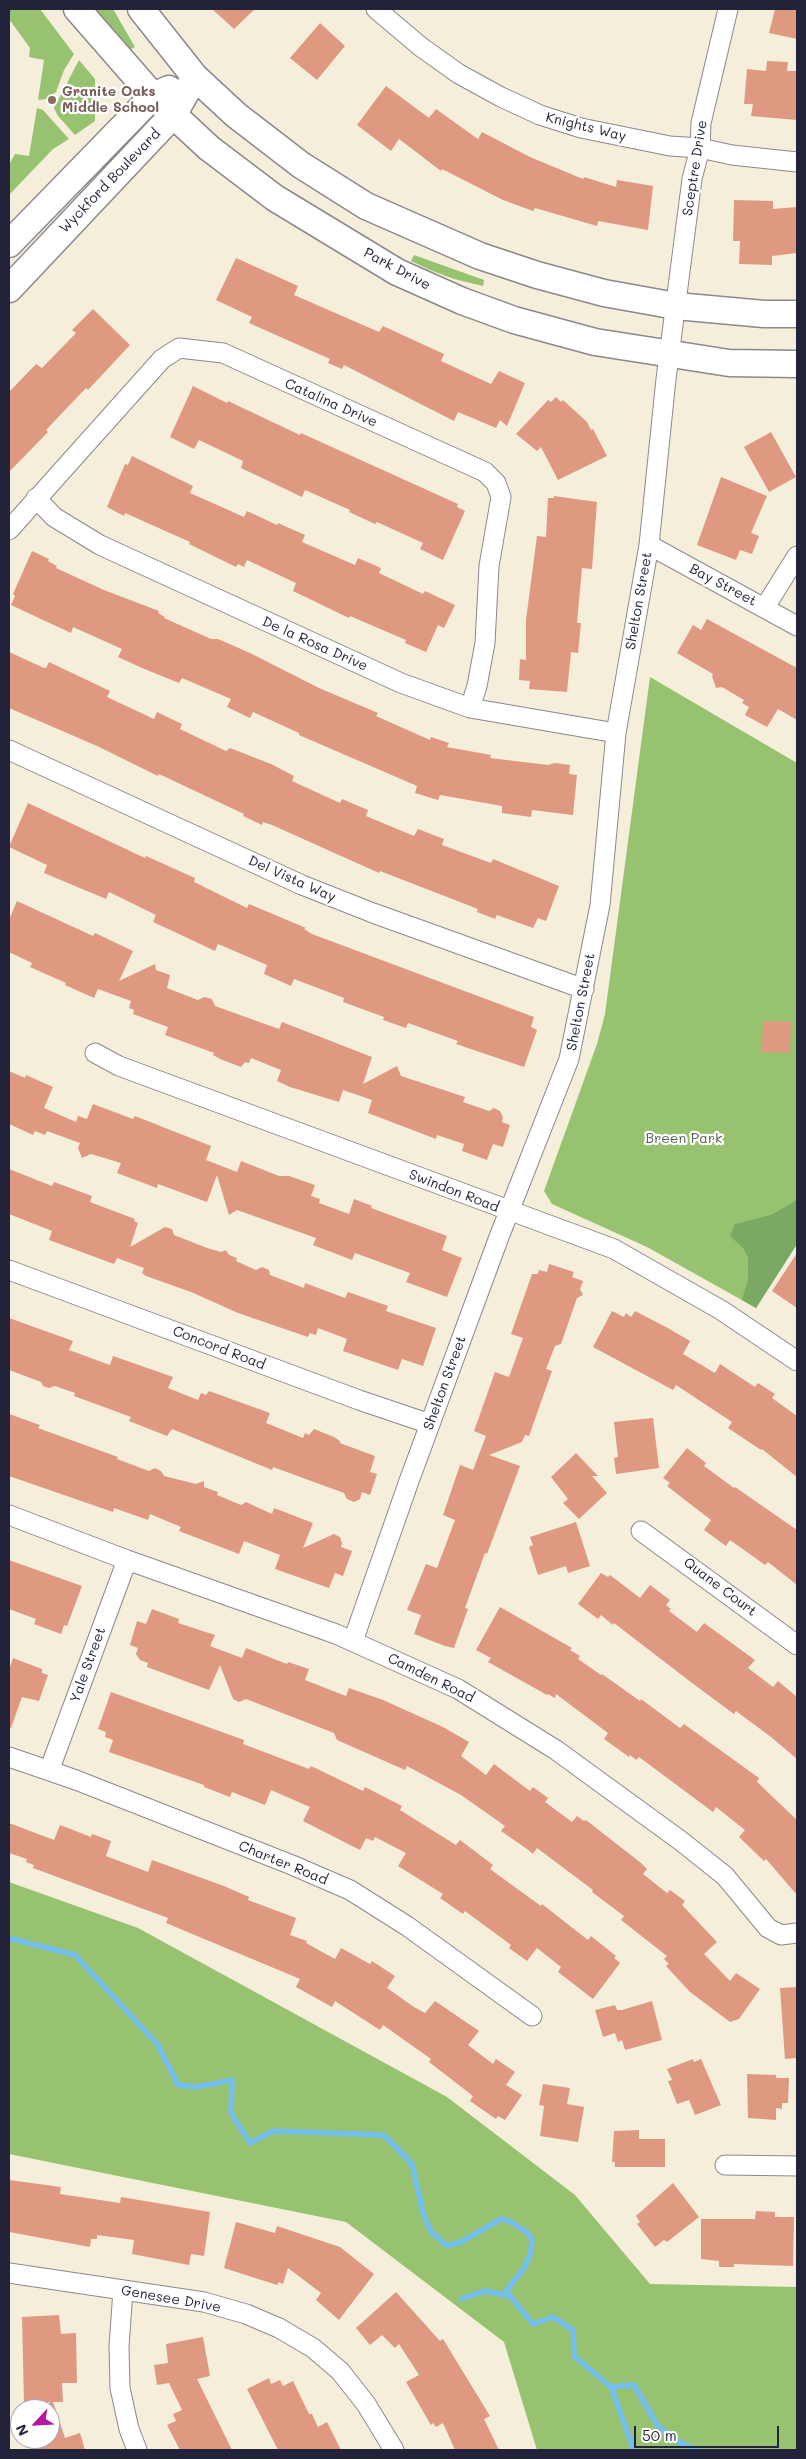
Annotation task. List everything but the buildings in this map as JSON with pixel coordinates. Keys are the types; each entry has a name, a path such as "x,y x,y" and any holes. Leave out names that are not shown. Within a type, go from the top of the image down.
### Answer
{"street":[{"name":"Park Drive","path":"76,9 153,96 173,115 209,148 275,198 397,272 462,301 525,323 595,342 764,314 797,314"},
{"name":"Park Drive","path":"142,9 195,77 236,115 301,165 366,206 480,256 537,275 604,293 729,363 797,364"},
{"name":"Knights Way","path":"376,9 420,47 459,74 501,97 540,115 581,128 670,146 700,148 732,155 797,162"},
{"name":"Sceptre Drive","path":"673,330 692,179 700,148 701,123 728,9"},
{"name":"Wyckford Boulevard","path":"9,244 153,96 195,77"},
{"name":"Wyckford Boulevard","path":"9,288 173,115 195,77"},
{"name":"Shelton Street","path":"353,1641 430,1424 509,1212 570,1059 600,905 616,733 649,545 673,330"},
{"name":"Catalina Drive","path":"9,530 162,359 179,348 223,353 485,472 496,483 501,497 489,566 486,643 477,686 470,708"},
{"name":"De la Rosa Drive","path":"36,498 54,517 100,545 393,679 470,708 616,733"},
{"name":"Bay Street","path":"649,545 797,626"},
{"path":"765,607 797,556"},
{"name":"Del Vista Way","path":"9,750 302,885 584,989"},
{"name":"Swindon Road","path":"94,1053 119,1066 614,1250 721,1310 797,1361"},
{"name":"Concord Road","path":"9,1270 359,1400 430,1424"},
{"name":"Camden Road","path":"9,1515 127,1560 353,1641 458,1689 556,1750 638,1809 725,1876 768,1928 781,1935 797,1933"},
{"name":"Quane Court","path":"641,1531 797,1645"},
{"name":"Yale Street","path":"49,1771 127,1560"},
{"name":"Charter Road","path":"9,1757 292,1865 350,1890 407,1926 532,2016"},
{"path":"725,2165 797,2166"},
{"name":"Genesee Drive","path":"9,2273 204,2302 246,2314 279,2328 313,2348 340,2371 366,2404 394,2450"},
{"path":"123,2290 119,2347 120,2388 129,2429 137,2450"}],"green space":[{"path":"9,9 40,9 74,54 64,70 56,92 47,99 38,100 44,60 29,57 30,48 9,19"},
{"path":"95,9 113,9 135,47 129,50"},
{"path":"79,60 95,79 95,121 75,135 58,116 54,108"},
{"path":"37,108 43,110 69,139 53,149 9,195 9,165 15,154 29,156"},
{"path":"414,255 484,280 483,286 454,279 430,270 411,261"},
{"name":"Breen Park","path":"650,677 797,763 797,1244 756,1308 647,1247 552,1204 544,1191 597,1044 605,1014"},
{"path":"797,1200 797,1244 756,1308 742,1300 748,1279 748,1257 743,1248 730,1236 735,1224 771,1215"},
{"path":"9,1882 138,1928 447,2097 575,2195 650,2284 797,2287 797,2450 537,2450 504,2342 346,2222 9,2154"}],"waterway":[{"path":"9,1938 75,1955 158,2045 178,2085 198,2087 232,2080 231,2113 250,2143 273,2131 384,2135 412,2164 423,2213 431,2232 447,2246 461,2242 501,2219 511,2222 528,2233 532,2240 530,2255 524,2268 506,2291 533,2324 553,2317 573,2330 574,2356 611,2387 634,2450"},
{"path":"461,2299 485,2291 510,2296"},
{"path":"611,2387 634,2385 658,2426 679,2442 697,2450"}],"place":[{"name":"Granite Oaks Middle School","path":"52,100"}]}
